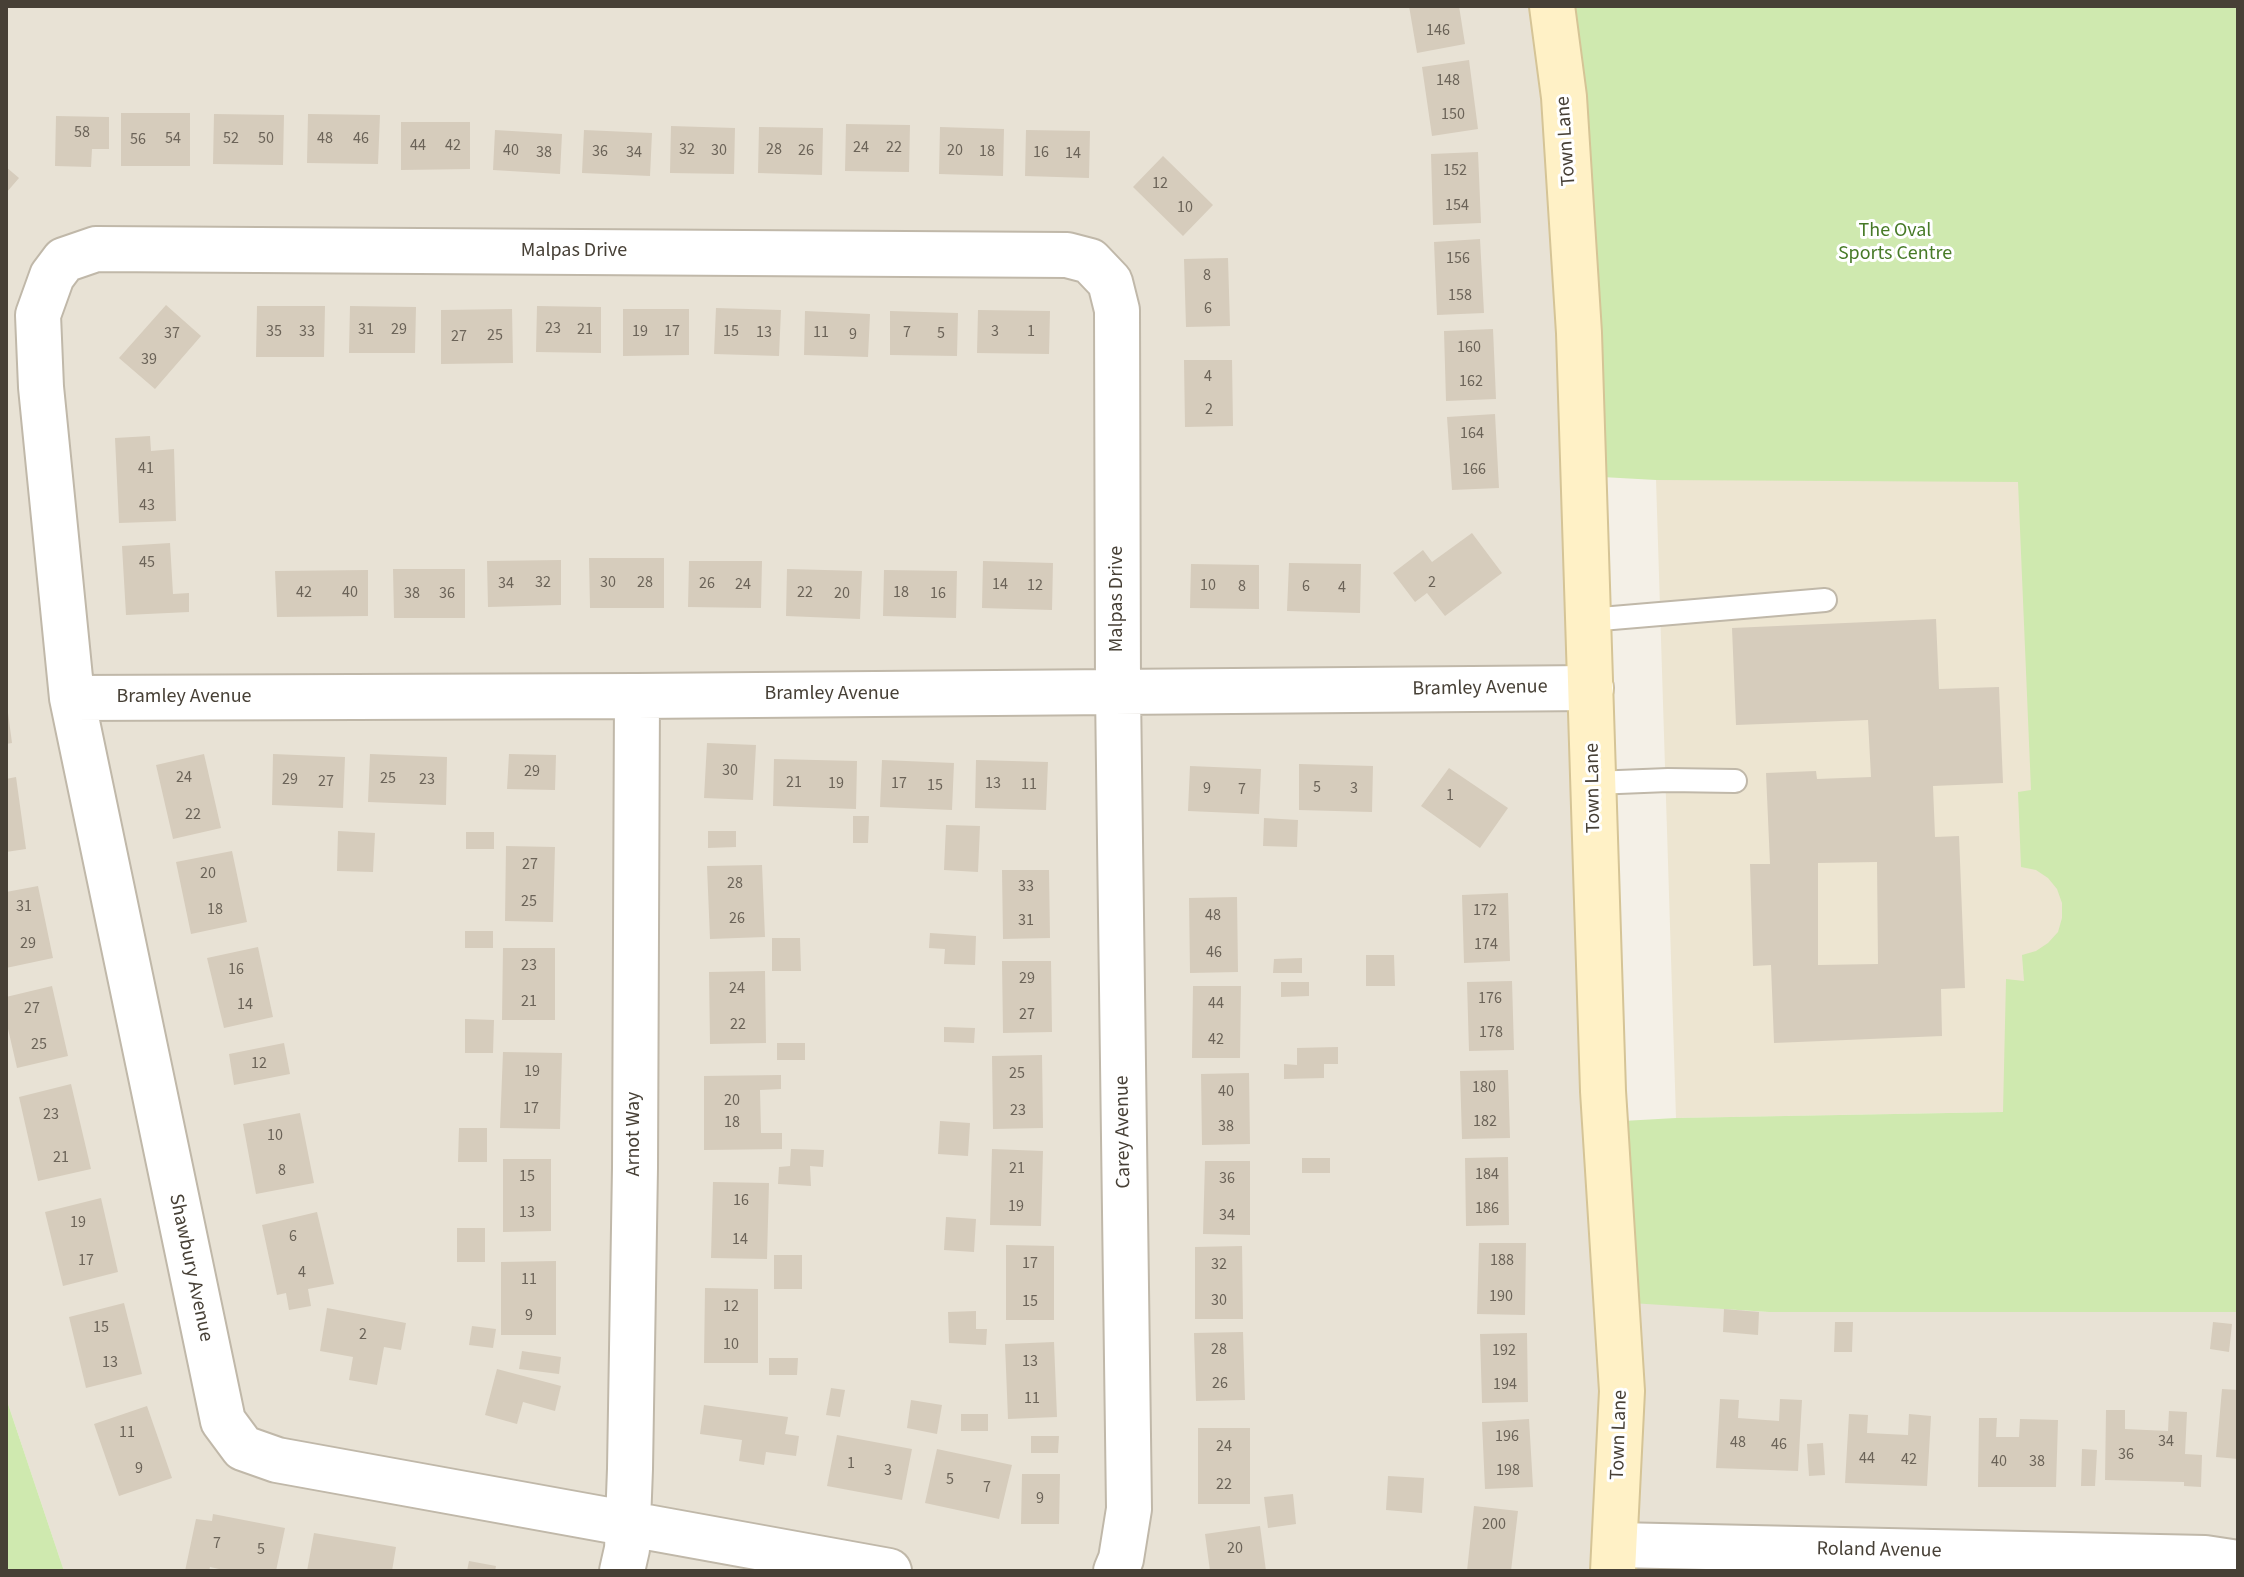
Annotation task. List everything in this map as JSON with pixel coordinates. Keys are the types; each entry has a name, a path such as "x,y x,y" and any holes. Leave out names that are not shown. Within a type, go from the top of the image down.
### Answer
{"main road":[{"name":"Town Lane","path":"1552,6 1564,97 1579,333 1603,1091 1622,1391 1615,1558"}],"street":[{"name":"Malpas Drive","path":"72,698 41,387 38,315 52,276 64,260 96,249 1067,255 1090,261 1110,282 1117,310 1118,692"},
{"name":"Bramley Avenue","path":"72,698 1591,688"},
{"name":"Carey Avenue","path":"1116,1571 1121,1559 1129,1509 1118,692"},
{"name":"Arnot Way","path":"622,1571 628,1524 635,1168 637,696"},
{"name":"Shawbury Avenue","path":"72,698 223,1421 243,1448 277,1460 628,1524"},
{"path":"628,1524 889,1571"},
{"name":"Roland Avenue","path":"1615,1558 2205,1558 2238,1563"}],"lane":[{"path":"1589,620 1825,600"},
{"path":"1594,783 1735,781"}],"shaded area":[{"path":"6,6 1544,6 1616,1301 1769,1312 2238,1312 2238,1571 64,1571 6,1398"},
{"path":"2238,473 2004,1112 1676,1118 1656,480"}],"green space":[{"name":"The Oval Sports Centre","path":"1552,6 2238,6 2238,1312 1769,1312 1616,1302 1605,1122 2003,1112 2006,979 2024,981 2022,955 2036,951 2058,932 2062,903 2057,889 2048,878 2036,870 2021,867 2018,792 2031,790 2018,482 1656,480 1584,476"},
{"path":"6,1398 64,1571 6,1571"}],"building":[{"path":"1409,6 1459,6 1465,44 1417,53"},
{"path":"1469,60 1478,129 1432,136 1422,67"},
{"path":"121,113 190,113 190,166 121,166"},
{"path":"214,114 284,115 283,165 213,164"},
{"path":"308,114 380,115 378,164 307,163"},
{"path":"56,116 109,117 109,149 92,149 91,167 55,166"},
{"path":"401,122 470,122 470,169 401,170"},
{"path":"846,124 910,125 909,172 845,171"},
{"path":"671,126 735,128 734,174 670,173"},
{"path":"759,127 823,128 822,175 758,173"},
{"path":"940,127 1004,129 1003,176 939,174"},
{"path":"495,130 562,134 560,174 493,170"},
{"path":"584,130 652,133 650,176 582,173"},
{"path":"1026,130 1090,131 1089,178 1025,176"},
{"path":"1478,152 1481,223 1433,225 1431,154"},
{"path":"1163,156 1213,205 1183,236 1133,187"},
{"path":"6,167 19,178 6,193"},
{"path":"1480,239 1484,313 1437,315 1434,242"},
{"path":"1228,258 1230,326 1186,327 1184,259"},
{"path":"166,305 201,336 155,389 119,358"},
{"path":"257,306 325,306 324,357 256,357"},
{"path":"350,306 416,307 415,353 349,353"},
{"path":"537,306 601,307 601,353 536,352"},
{"path":"716,308 781,310 779,356 714,354"},
{"path":"512,309 513,363 441,364 441,310"},
{"path":"623,309 689,309 689,355 623,356"},
{"path":"978,310 1050,311 1049,354 977,353"},
{"path":"805,311 870,314 868,357 804,355"},
{"path":"890,311 958,313 957,356 890,355"},
{"path":"1493,329 1496,399 1446,401 1444,331"},
{"path":"1184,360 1232,360 1233,426 1185,427"},
{"path":"1495,414 1499,488 1452,490 1447,417"},
{"path":"150,436 151,451 174,449 176,521 119,523 115,438"},
{"path":"1472,533 1502,573 1445,616 1427,593 1415,602 1393,573 1423,550 1432,562"},
{"path":"170,543 173,594 189,593 189,612 126,615 122,546"},
{"path":"589,558 664,558 664,608 590,608"},
{"path":"561,560 561,605 488,607 487,561"},
{"path":"689,561 762,561 761,608 688,607"},
{"path":"983,561 1053,563 1052,610 982,608"},
{"path":"1289,563 1361,564 1360,613 1287,611"},
{"path":"1191,564 1259,565 1259,609 1190,608"},
{"path":"393,569 465,569 465,618 394,618"},
{"path":"787,569 862,571 860,619 786,616"},
{"path":"368,570 368,616 277,617 275,571"},
{"path":"884,570 957,571 956,618 883,616"},
{"path":"1936,619 1939,689 1999,687 2003,783 1933,786 1935,837 1959,836 1965,988 1941,989 1942,1036 1774,1043 1771,965 1753,966 1750,864 1770,864 1766,773 1816,771 1817,779 1871,777 1868,720 1736,725 1732,628","holes":["1877,862 1878,964 1818,965 1818,863"]},
{"path":"6,713 12,743 6,744"},
{"path":"707,743 756,745 753,800 704,798"},
{"path":"204,754 221,828 173,839 156,765"},
{"path":"273,754 345,757 343,808 272,805"},
{"path":"370,754 447,757 446,805 368,802"},
{"path":"509,754 556,755 555,790 507,789"},
{"path":"774,759 857,761 856,809 773,806"},
{"path":"882,760 954,763 952,810 880,807"},
{"path":"976,760 1048,762 1046,810 975,808"},
{"path":"1299,764 1373,766 1372,812 1299,810"},
{"path":"1190,766 1261,769 1259,814 1188,811"},
{"path":"1449,768 1508,808 1480,848 1421,806"},
{"path":"16,777 26,849 6,852 6,779"},
{"path":"853,816 869,816 868,843 853,843"},
{"path":"1264,818 1298,820 1297,847 1263,846"},
{"path":"946,825 980,826 978,872 944,870"},
{"path":"338,831 375,833 373,872 337,871"},
{"path":"708,831 736,831 736,847 708,848"},
{"path":"466,832 494,832 494,849 466,849"},
{"path":"506,846 555,847 553,922 505,921"},
{"path":"232,851 247,922 191,934 176,862"},
{"path":"762,865 765,937 710,939 707,866"},
{"path":"1002,870 1049,870 1050,938 1003,939"},
{"path":"38,886 53,958 6,968 6,892"},
{"path":"1508,893 1510,961 1464,963 1462,895"},
{"path":"1237,897 1238,972 1190,973 1189,898"},
{"path":"465,931 493,931 493,948 465,948"},
{"path":"930,933 976,936 975,965 944,964 945,949 929,948"},
{"path":"772,938 800,938 801,971 772,971"},
{"path":"258,947 273,1017 224,1028 207,958"},
{"path":"503,948 555,948 555,1020 502,1020"},
{"path":"1366,955 1394,955 1395,986 1366,986"},
{"path":"1302,958 1302,973 1273,973 1274,959"},
{"path":"1002,961 1051,961 1052,1032 1003,1033"},
{"path":"765,971 766,1043 710,1044 709,972"},
{"path":"1512,981 1514,1050 1469,1051 1467,982"},
{"path":"1281,982 1309,982 1309,996 1281,997"},
{"path":"52,986 68,1056 17,1068 6,1020 6,997"},
{"path":"1193,986 1241,986 1240,1058 1192,1058"},
{"path":"465,1019 494,1020 493,1053 465,1053"},
{"path":"944,1027 975,1028 974,1043 944,1042"},
{"path":"284,1043 290,1074 234,1085 229,1054"},
{"path":"777,1043 805,1043 805,1060 777,1060"},
{"path":"1338,1047 1338,1064 1324,1064 1324,1078 1284,1079 1284,1064 1297,1065 1297,1048"},
{"path":"503,1052 562,1053 560,1129 500,1128"},
{"path":"1042,1055 1043,1128 993,1129 992,1056"},
{"path":"1508,1070 1510,1138 1462,1139 1460,1071"},
{"path":"1249,1073 1250,1144 1202,1145 1201,1074"},
{"path":"781,1075 781,1089 760,1090 761,1133 782,1133 782,1149 704,1150 704,1076"},
{"path":"71,1084 91,1169 38,1181 19,1097"},
{"path":"300,1113 314,1183 256,1194 243,1124"},
{"path":"940,1121 970,1123 968,1156 938,1154"},
{"path":"459,1128 487,1128 487,1162 458,1162"},
{"path":"791,1149 824,1150 823,1167 810,1166 811,1186 778,1184 779,1167 790,1166"},
{"path":"992,1149 1043,1151 1041,1226 990,1225"},
{"path":"1508,1157 1509,1225 1466,1226 1465,1158"},
{"path":"1302,1158 1330,1158 1330,1173 1302,1173"},
{"path":"503,1159 551,1159 551,1231 503,1232"},
{"path":"1205,1161 1250,1161 1250,1235 1203,1234"},
{"path":"713,1182 769,1183 767,1259 711,1258"},
{"path":"101,1198 118,1272 63,1286 45,1212"},
{"path":"317,1212 334,1284 308,1289 311,1306 289,1310 286,1293 277,1295 262,1225"},
{"path":"946,1217 976,1219 974,1252 944,1250"},
{"path":"457,1228 485,1228 485,1262 457,1262"},
{"path":"1479,1243 1526,1243 1525,1315 1477,1314"},
{"path":"1006,1245 1054,1246 1054,1320 1006,1320"},
{"path":"1242,1246 1243,1319 1195,1319 1195,1247"},
{"path":"774,1255 802,1255 802,1289 774,1289"},
{"path":"556,1261 556,1335 501,1335 501,1262"},
{"path":"705,1288 758,1289 758,1363 704,1363"},
{"path":"124,1303 142,1374 86,1388 69,1317"},
{"path":"327,1308 406,1323 401,1350 384,1347 377,1385 349,1380 353,1357 320,1351"},
{"path":"1724,1309 1759,1312 1758,1335 1723,1332"},
{"path":"976,1311 976,1329 987,1329 986,1345 949,1343 948,1312"},
{"path":"1835,1322 1853,1322 1852,1352 1834,1352"},
{"path":"2213,1322 2232,1324 2229,1352 2210,1349"},
{"path":"472,1326 496,1329 493,1348 469,1345"},
{"path":"1243,1332 1245,1400 1196,1401 1194,1333"},
{"path":"1527,1333 1528,1402 1482,1403 1480,1334"},
{"path":"1054,1342 1057,1417 1008,1419 1005,1344"},
{"path":"522,1351 561,1357 559,1374 519,1369"},
{"path":"769,1358 798,1358 797,1375 769,1375"},
{"path":"497,1369 561,1386 555,1411 523,1402 517,1424 485,1415"},
{"path":"831,1388 845,1390 840,1417 826,1415"},
{"path":"2222,1389 2238,1390 2238,1459 2216,1457"},
{"path":"1720,1399 1739,1400 1738,1418 1779,1421 1780,1399 1802,1400 1798,1471 1716,1468"},
{"path":"911,1400 942,1405 937,1434 907,1428"},
{"path":"704,1405 788,1417 785,1434 799,1436 796,1456 766,1452 764,1465 739,1461 742,1440 700,1434"},
{"path":"147,1406 172,1478 119,1496 94,1424"},
{"path":"2106,1410 2125,1410 2125,1429 2168,1431 2169,1411 2187,1412 2185,1454 2202,1455 2201,1487 2184,1486 2184,1482 2105,1480"},
{"path":"961,1414 988,1414 988,1431 961,1431"},
{"path":"1849,1414 1868,1415 1867,1433 1908,1435 1909,1414 1931,1416 1927,1486 1845,1483"},
{"path":"1979,1418 1997,1418 1996,1437 2019,1437 2020,1419 2058,1420 2056,1487 1978,1487"},
{"path":"1529,1419 1533,1487 1485,1489 1482,1422"},
{"path":"1198,1428 1250,1428 1250,1504 1198,1504"},
{"path":"837,1435 912,1449 902,1500 827,1486"},
{"path":"1031,1436 1059,1436 1058,1453 1031,1453"},
{"path":"1823,1443 1825,1475 1809,1476 1807,1444"},
{"path":"937,1449 1012,1465 999,1519 925,1503"},
{"path":"2082,1449 2097,1450 2095,1486 2081,1486"},
{"path":"1022,1474 1060,1474 1059,1524 1021,1524"},
{"path":"1388,1476 1424,1478 1422,1513 1386,1510"},
{"path":"1293,1494 1296,1524 1268,1528 1264,1497"},
{"path":"1474,1506 1518,1511 1511,1571 1467,1571"},
{"path":"213,1514 285,1528 276,1571 228,1571 210,1567 209,1571 185,1571 196,1519 212,1521"},
{"path":"1260,1526 1266,1571 1210,1571 1205,1534"},
{"path":"314,1533 396,1547 392,1571 307,1571"},
{"path":"469,1561 496,1566 495,1571 467,1571"}]}
